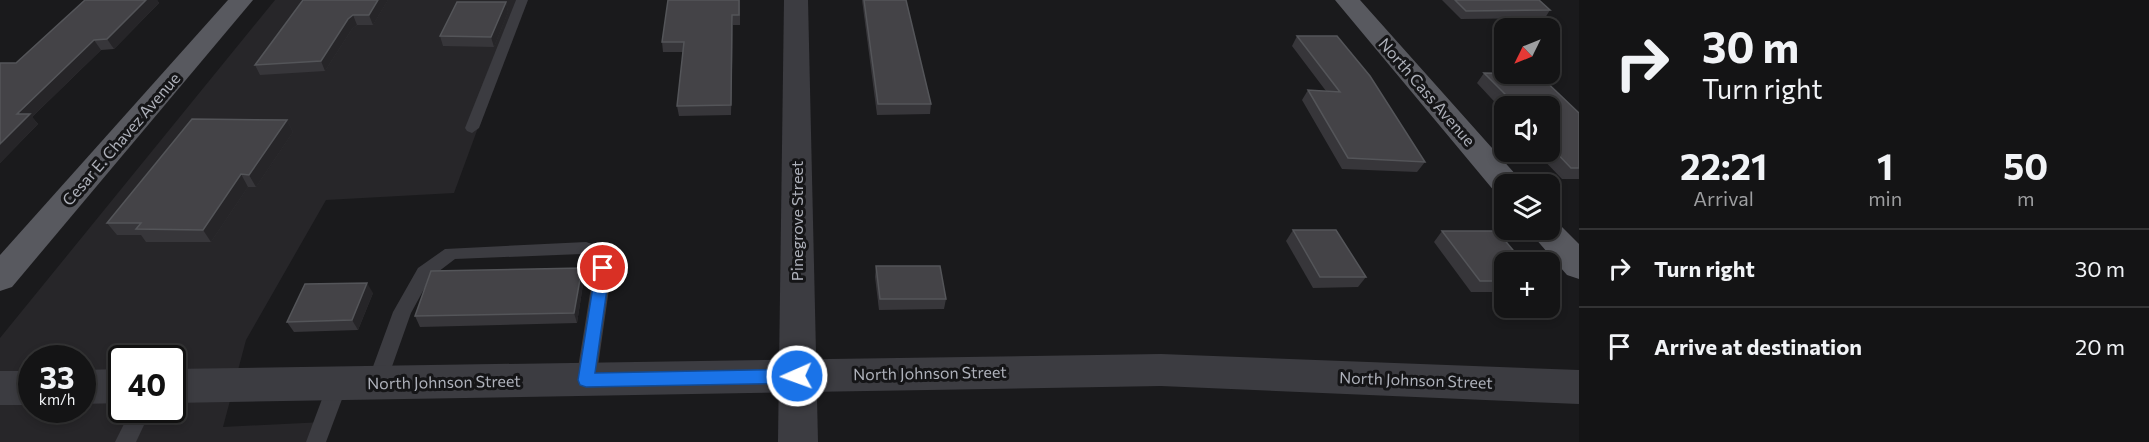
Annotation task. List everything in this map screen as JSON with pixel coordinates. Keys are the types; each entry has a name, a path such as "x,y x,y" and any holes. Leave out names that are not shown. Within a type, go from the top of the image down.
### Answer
{"main road":[{"name":"Cesar E. Chavez Avenue","path":"0,278 242,0"},
{"name":"North Cass Avenue","path":"1347,0 1497,174"},
{"path":"1554,240 1579,266"}],"street":[{"name":"Pinegrove Street","path":"796,0 798,442"},
{"name":"North Johnson Street","path":"186,386 1161,370 1579,387"},
{"path":"0,388 18,388"}],"lane":[{"path":"472,128 522,0"},
{"path":"377,383 402,312 424,273 451,253 586,248 603,268 586,380"},
{"path":"316,442 338,383"},
{"path":"125,442 134,423"}],"shaded area":[{"path":"275,0 525,0 454,193 326,200 246,340 223,427 324,422 315,442 0,442 0,338"}],"building":[{"path":"85,0 146,0 107,39 94,40 17,114 30,114 0,144 0,63 16,63"},
{"path":"303,0 378,0 369,15 353,15 348,19 321,61 255,65"},
{"path":"668,0 739,0 739,15 732,15 731,105 677,106 684,42 662,42"},
{"path":"864,0 906,0 931,104 878,104"},
{"path":"1455,0 1539,0 1550,10 1466,11"},
{"path":"457,2 506,2 491,37 440,36"},
{"path":"1297,36 1337,36 1370,76 1425,162 1348,158 1308,90 1340,92"},
{"path":"1484,73 1494,73 1494,83"},
{"path":"1495,84 1549,84 1579,113 1579,168 1571,168 1560,156 1560,96 1507,96"},
{"path":"192,119 287,120 249,175 241,174 203,230 136,229 141,223 107,223"},
{"path":"1293,230 1336,230 1366,277 1320,277"},
{"path":"1442,231 1494,231 1494,240 1505,240 1515,252 1494,252 1494,281 1480,281"},
{"path":"876,266 940,266 946,299 880,299"},
{"path":"582,268 574,313 415,316 431,271"},
{"path":"367,283 352,320 287,322 305,284"}],"route":[{"path":"603,268 586,380 797,376"}]}
